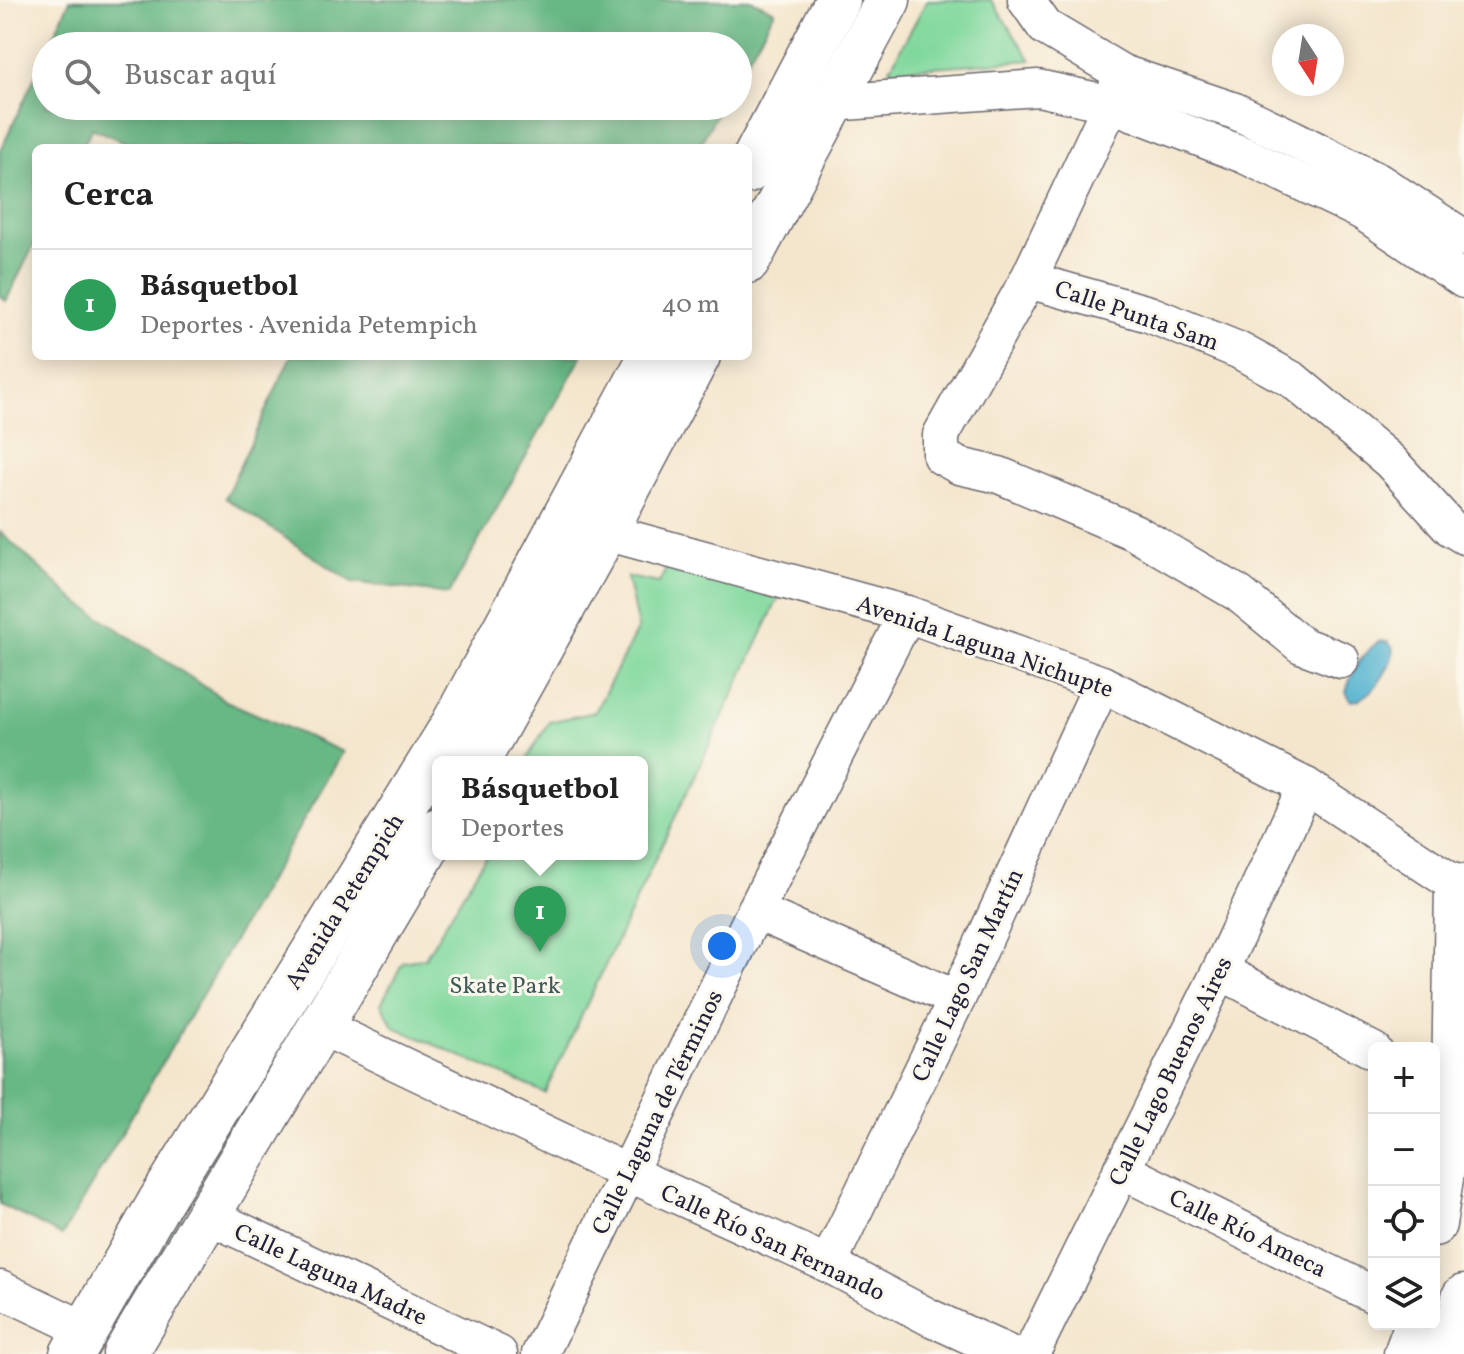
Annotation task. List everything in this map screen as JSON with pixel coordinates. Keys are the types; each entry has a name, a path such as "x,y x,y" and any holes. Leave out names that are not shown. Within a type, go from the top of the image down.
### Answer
{"main road":[{"path":"752,163 838,0"},
{"path":"752,253 888,0"},
{"name":"Avenida Petempich","path":"434,756 649,360"},
{"path":"480,756 605,532 696,360"},
{"name":"Avenida Petempich","path":"79,1342 161,1200 432,759"},
{"name":"Avenida Petempich","path":"125,1354 432,839"},
{"path":"1439,1186 1451,1092 1460,888"},
{"path":"1406,1354 1448,1328"}],"street":[{"path":"1026,0 1045,27 1116,89 1363,212 1464,280"},
{"path":"831,103 1038,88 1116,89 1235,111 1379,182 1464,238"},
{"name":"Calle Punta Sam","path":"1116,89 1028,280 941,435 941,456 959,466 999,475 1134,532 1239,594 1301,645 1341,660"},
{"name":"Calle Punta Sam","path":"1028,280 1149,314 1238,350 1293,380 1390,461 1451,528 1464,536"},
{"name":"Avenida Laguna Nichupte","path":"605,532 907,614 1102,684 1306,786 1460,888"},
{"name":"Calle Laguna de Términos","path":"540,1354 755,911 907,614"},
{"name":"Calle Lago San Martín","path":"828,1264 957,999 1102,684"},
{"name":"Calle Lago Buenos Aires","path":"1031,1354 1220,971 1306,786"},
{"path":"755,911 957,999"},
{"path":"1220,971 1368,1048"},
{"name":"Calle Río San Fernando","path":"320,1026 628,1173 828,1264 929,1317 1010,1354"},
{"name":"Calle Río Ameca","path":"1121,1170 1368,1292"},
{"name":"Calle Laguna Madre","path":"207,1215 499,1354"},
{"path":"0,1289 79,1342"}],"green space":[{"path":"70,0 752,0 775,11 752,51 752,32 55,32"},
{"path":"927,0 991,0 1031,60 889,70"},
{"path":"32,83 32,120 713,120 700,144 130,144 92,128 84,144 32,144 32,249 6,301 0,296 0,152"},
{"path":"289,360 580,360 449,594 352,582 225,498"},
{"path":"0,532 76,601 226,701 343,752 62,1236 0,1204"},
{"name":"Skate Park","path":"667,567 779,597 545,1093 394,1027 381,1004 403,962 425,958 483,860 648,860 648,756 529,756 549,722 595,712 638,628 627,577 659,583"},
{"path":"273,1057 276,1058 267,1075 102,1354 95,1354"}],"water":[{"path":"1379,641 1388,642 1394,650 1389,666 1373,690 1359,700 1351,701 1346,693 1354,671"}],"place":[{"name":"Básquetbol","path":"540,952"}]}
